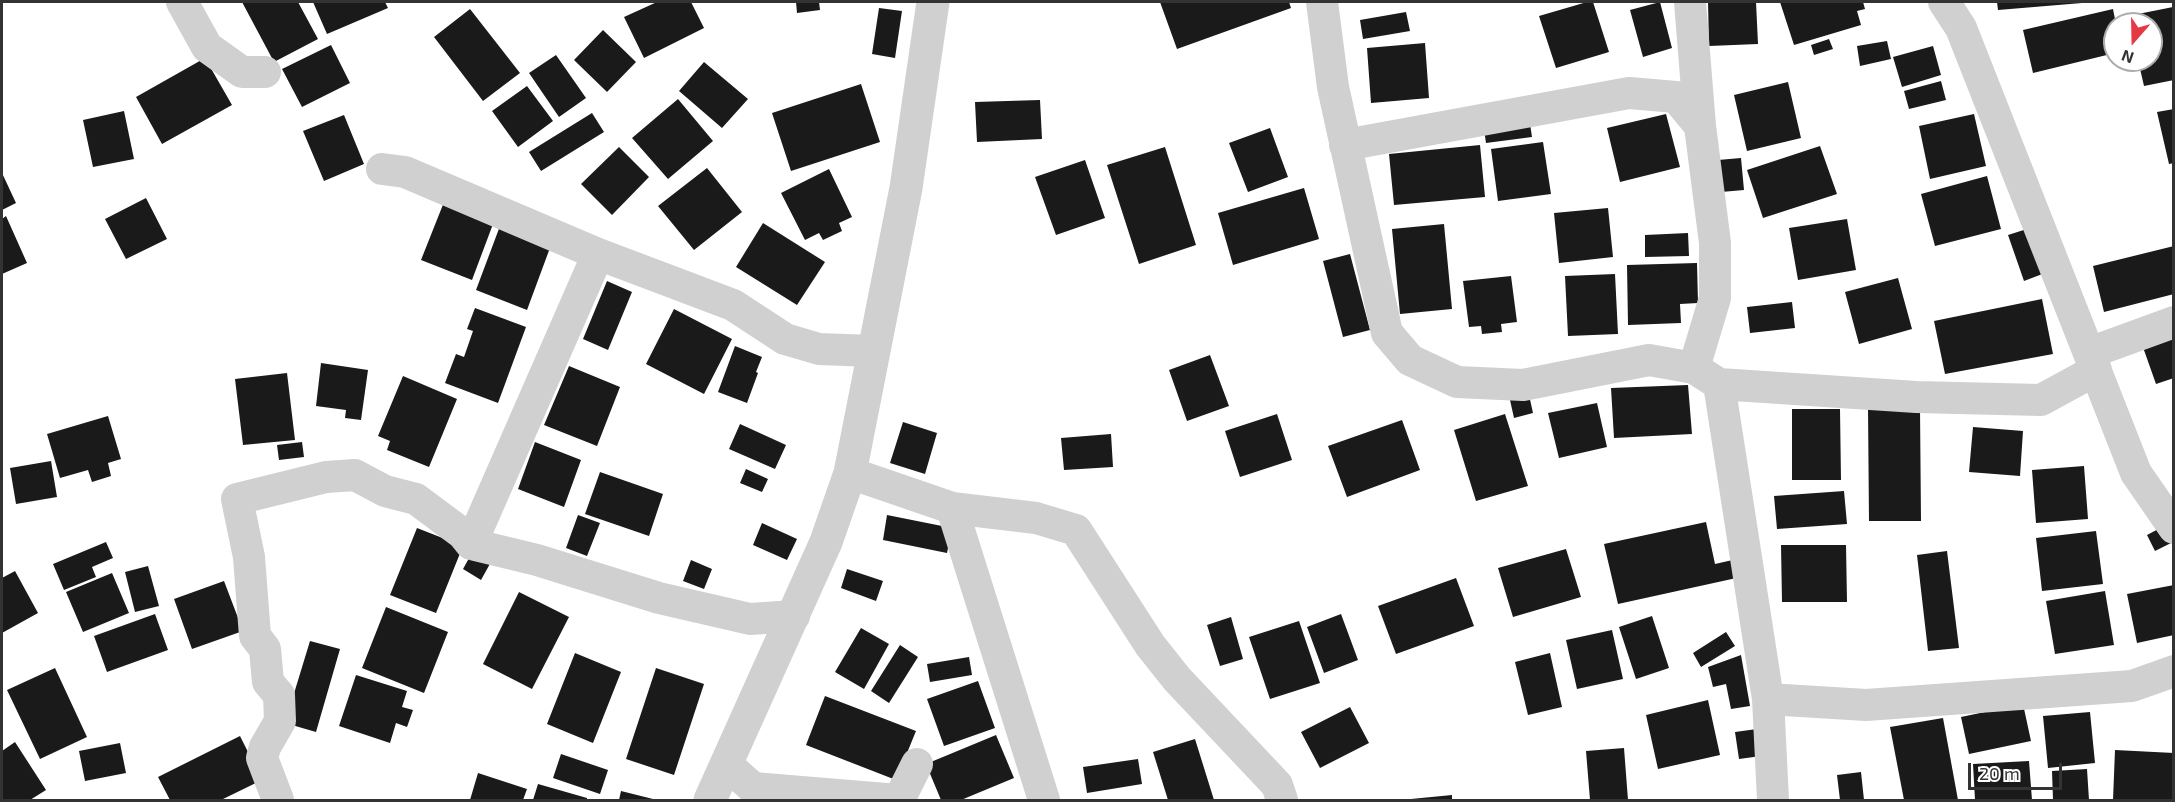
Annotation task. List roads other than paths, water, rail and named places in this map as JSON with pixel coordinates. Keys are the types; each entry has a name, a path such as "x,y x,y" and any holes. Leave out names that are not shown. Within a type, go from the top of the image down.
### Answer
{"street":[{"path":"182,2 207,47 242,72 265,72"},
{"path":"710,801 826,542 850,473 906,188 933,2"},
{"path":"1322,2 1332,87 1386,333 1410,360 1456,382 1523,385 1649,360 1706,376 1916,397 2041,400 2092,362 2174,322"},
{"path":"1690,2 1700,126 1715,243 1714,298 1706,376 1768,699 1773,801"},
{"path":"1944,2 1961,28 2136,473 2174,528"},
{"path":"1345,145 1629,93 1677,97 1700,126"},
{"path":"382,169 405,172 598,254 732,305 785,339 819,349 873,351"},
{"path":"471,544 598,254"},
{"path":"850,473 952,508 1036,518 1076,530 1150,645 1178,680 1277,785 1282,801"},
{"path":"278,801 262,759 265,747 280,721 279,695 268,682 266,649 255,636 249,557 237,499 326,477 355,475 385,491 416,499 463,534 471,544 537,560 659,598 750,619 794,616"},
{"path":"952,508 1044,801"},
{"path":"1768,699 1877,704 2132,687 2174,671"},
{"path":"726,764 753,788 899,801 917,764"}]}
